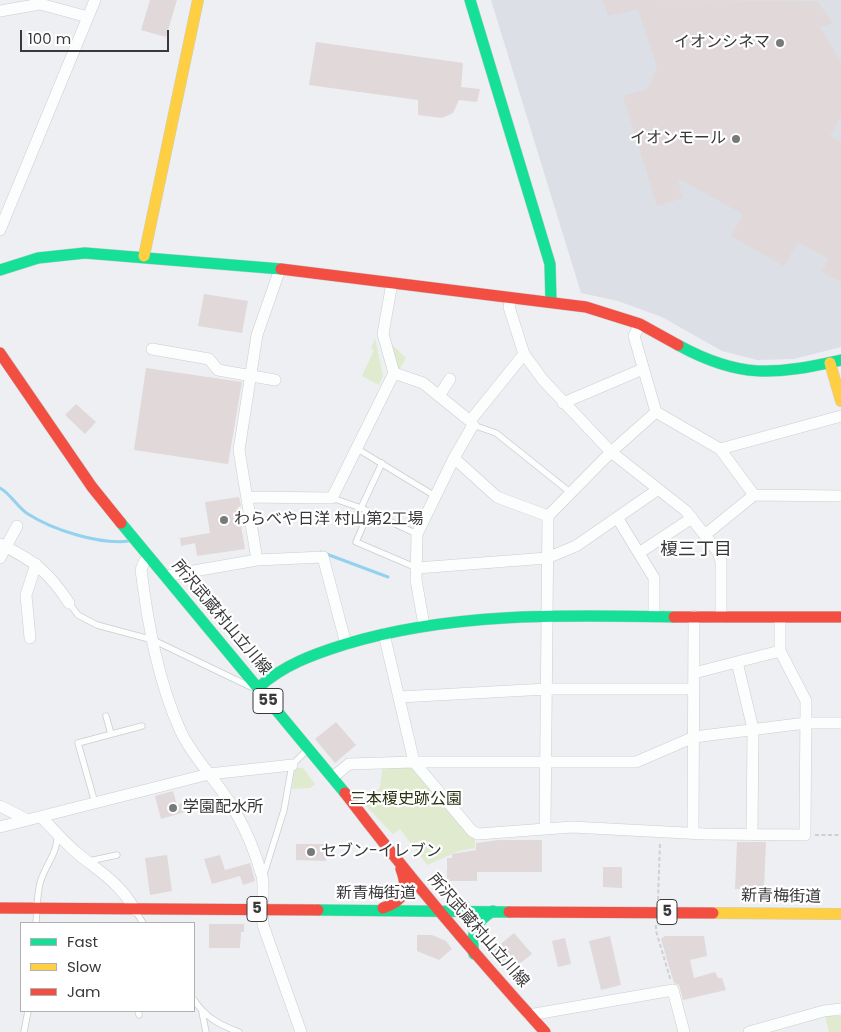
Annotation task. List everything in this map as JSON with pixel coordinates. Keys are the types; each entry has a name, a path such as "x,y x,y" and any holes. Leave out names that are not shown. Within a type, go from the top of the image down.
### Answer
{"street":[{"path":"0,230 95,0"},
{"path":"144,256 198,0"},
{"path":"470,0 550,264 550,302"},
{"path":"0,11 40,4 88,17"},
{"path":"0,270 38,258 56,255 84,253 144,256 280,269 586,307 640,324 698,356 738,370 765,374 793,371 836,361 841,400"},
{"path":"257,560 239,450 249,376 257,335 280,269"},
{"path":"248,497 332,498 394,373 383,334 392,283"},
{"path":"511,298 509,307 524,354 542,380 611,452 692,518 706,534 721,560 721,617"},
{"path":"640,324 634,336 656,412 720,449 754,496"},
{"path":"152,349 209,358 218,370 274,380"},
{"name":"所沢武蔵村山立川線","path":"0,353 92,486 135,540 309,748 396,860 474,954 545,1032"},
{"path":"424,626 418,597 418,534 472,423 524,354"},
{"path":"563,403 643,369"},
{"path":"394,373 423,383 472,423"},
{"path":"439,396 450,380"},
{"path":"546,828 548,516 611,452 656,412"},
{"path":"720,449 841,416"},
{"path":"454,458 497,497 548,516"},
{"path":"417,568 547,558 576,546 618,519 657,490"},
{"path":"706,534 754,496 841,496"},
{"path":"639,553 692,518"},
{"path":"618,519 654,578 654,616"},
{"path":"0,558 2,545 17,526"},
{"path":"2,545 36,564 53,579 69,603"},
{"path":"165,576 257,560 323,557 346,644"},
{"path":"150,558 144,562 141,570 153,640 167,692 182,732 236,812 262,878 261,909 263,925 301,1032"},
{"path":"30,638 26,595 36,564"},
{"path":"258,688 269,677 282,670 311,656 346,644 424,626 478,618 547,615 841,618"},
{"path":"693,833 694,616"},
{"path":"384,634 414,762 472,831 478,834 572,827 693,833 805,835 806,701 780,651 780,618"},
{"path":"694,673 780,651"},
{"path":"737,662 753,729 752,834"},
{"path":"400,697 547,689 694,689"},
{"path":"332,777 349,764 414,762 636,762 694,737 806,723 841,723"},
{"path":"0,827 209,774 292,765"},
{"path":"0,806 28,820"},
{"path":"41,817 125,892 135,910"},
{"path":"378,910 400,901 406,890 405,878 396,860"},
{"name":"新青梅街道","path":"0,908 657,911 841,914"},
{"path":"474,954 473,933 480,919 493,910"},
{"path":"529,1015 673,990 684,1032"},
{"path":"749,1032 824,1011 841,1009"}],"lane":[{"path":"472,423 496,433 570,493"},
{"path":"356,448 435,496"},
{"path":"361,508 382,463"},
{"path":"332,498 361,508 418,534"},
{"path":"369,512 356,542 417,568"},
{"path":"69,603 78,615 97,625 153,640 246,686 258,688"},
{"path":"106,716 111,734"},
{"path":"95,803 78,743 142,726"},
{"path":"262,878 284,810 292,765 309,748"},
{"path":"36,922 40,884 48,862 58,845 57,833"},
{"path":"89,861 117,854"},
{"path":"135,910 143,922"},
{"path":"195,1002 202,1012 215,1022 239,1032"},
{"path":"24,1032 28,1012"},
{"path":"202,1012 206,1032"}],"path":[{"path":"661,830 656,931 673,990"},
{"path":"805,835 841,835"}],"shaded area":[{"path":"491,0 841,0 841,347 794,359 757,360 722,351 662,317 618,301 581,293"}],"green space":[{"path":"375,338 383,376 379,385 362,376 374,350 371,349"},
{"path":"389,342 406,358 398,371"},
{"name":"三本榎史跡公園","path":"412,765 475,838 475,848 459,851 427,865 400,829 393,834 362,802 380,788 382,769"},
{"name":"三本榎史跡公園","path":"295,768 303,768 315,784 310,788 292,789"},
{"path":"825,1016 841,1016 841,1032 829,1032"}],"building":[{"path":"150,0 177,0 166,37 141,30"},
{"name":"イオンモール","path":"603,0 817,1 833,23 820,27 841,62 841,116 830,136 841,142 841,282 822,272 829,259 798,242 784,266 731,236 743,214 677,178 683,198 657,206 623,96 648,89 657,67 638,9 608,16"},
{"path":"316,42 463,63 461,87 480,89 477,102 459,100 453,113 442,118 418,115 418,100 309,85"},
{"path":"204,294 248,301 242,333 198,326"},
{"path":"146,368 242,382 228,464 134,450"},
{"path":"76,404 96,422 85,434 65,415"},
{"name":"わらべや日洋 村山第2工場","path":"239,497 241,506 238,507 245,549 197,556 195,543 181,546 180,538 210,533 205,502"},
{"path":"336,722 356,745 335,763 315,739"},
{"name":"学園配水所","path":"173,791 177,805 186,802 188,811 161,819 155,796"},
{"path":"499,840 542,840 542,872 477,872 477,881 447,881 447,858 452,858 452,854 476,850 476,843"},
{"path":"737,842 766,842 764,889 735,889"},
{"name":"セブン-イレブン","path":"296,844 326,844 326,861 296,860"},
{"path":"167,855 172,891 150,895 145,858"},
{"path":"220,855 225,870 250,863 255,881 243,885 240,876 212,884 204,859"},
{"path":"603,867 622,867 622,888 603,887"},
{"path":"209,924 244,924 244,932 241,932 240,948 209,948"},
{"path":"514,933 532,954 509,972 491,952"},
{"path":"417,935 432,935 446,941 452,949 439,960 417,951"},
{"path":"610,936 621,985 601,990 589,941"},
{"path":"665,936 704,936 707,956 690,960 694,978 715,972 718,978 722,978 726,990 683,1000 679,985 674,983 661,939"},
{"path":"565,938 571,964 558,967 552,941"}],"waterway":[{"path":"0,488 24,511 50,526 104,541 129,541"},
{"path":"321,552 388,577"}],"traffic: fast":[{"path":"470,0 550,264 551,302"},
{"path":"0,270 38,258 85,253 281,269"},
{"path":"678,345 720,364 758,371 796,369 841,360"},
{"path":"121,523 345,793"},
{"path":"258,688 288,667 322,652 386,634 427,626 467,621 550,616 674,617"},
{"path":"318,910 509,912"},
{"path":"474,954 473,940 478,924 493,911"}],"traffic: slow":[{"path":"144,256 198,0"},
{"path":"830,363 841,401"},
{"path":"713,913 841,914"}],"traffic: jam":[{"path":"281,269 586,307 640,324 678,345"},
{"path":"0,353 92,487 121,523"},
{"path":"674,617 841,617"},
{"path":"345,793 442,915 545,1032"},
{"path":"383,908 396,902 403,894 405,883 401,869"},
{"path":"0,908 318,910"},
{"path":"509,912 713,913"}],"place":[{"name":"イオンシネマ","path":"780,43"},
{"name":"イオンモール","path":"736,139"},
{"name":"わらべや日洋 村山第2工場","path":"224,520"},
{"name":"学園配水所","path":"173,808"},
{"name":"セブン-イレブン","path":"311,852"}],"district":[{"name":"榎三丁目","path":"696,550"}]}
